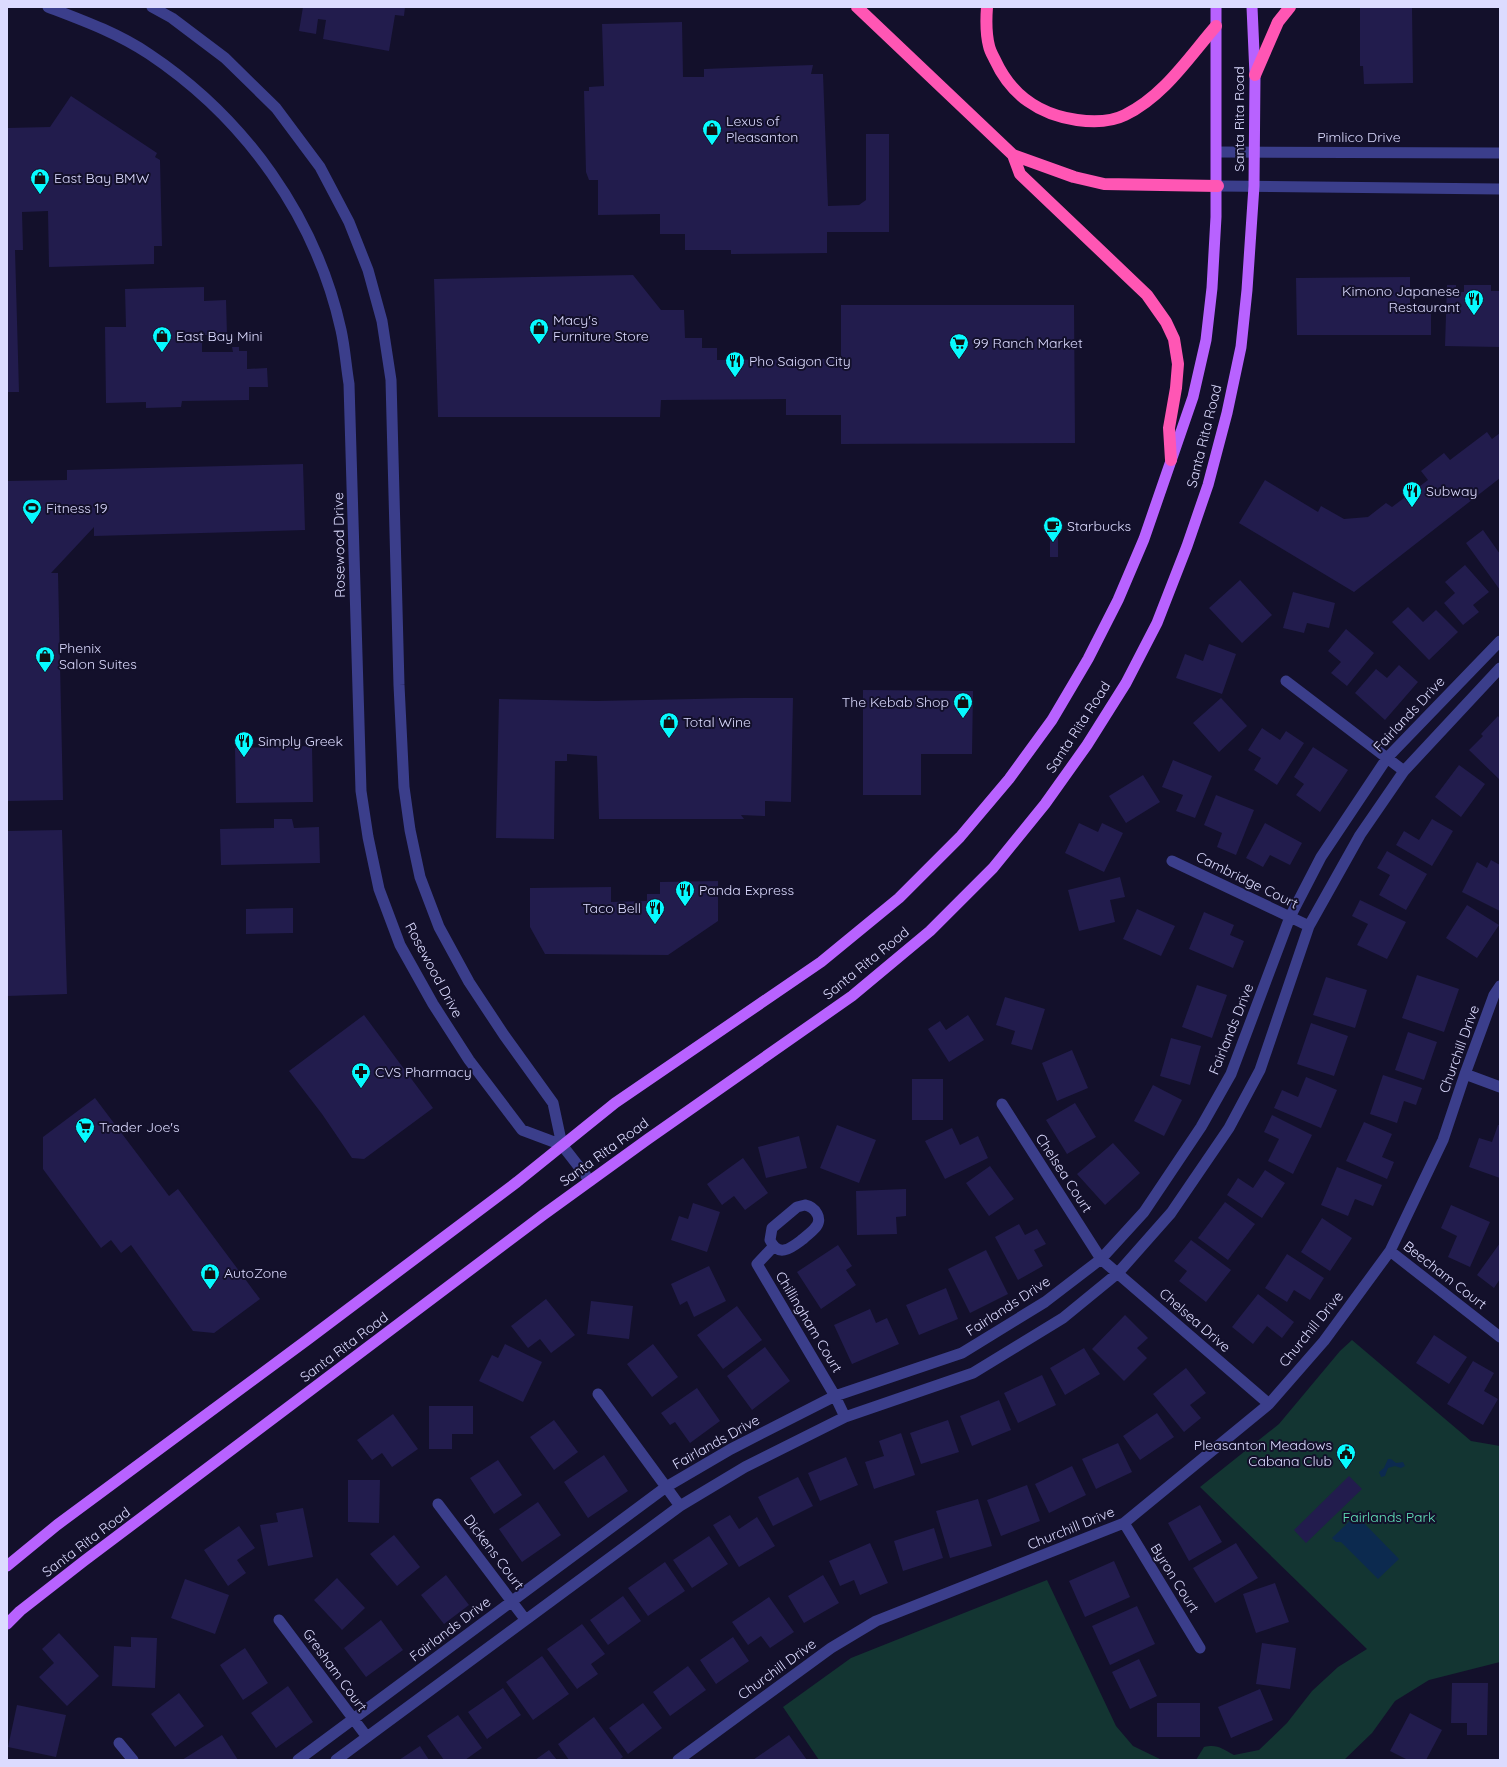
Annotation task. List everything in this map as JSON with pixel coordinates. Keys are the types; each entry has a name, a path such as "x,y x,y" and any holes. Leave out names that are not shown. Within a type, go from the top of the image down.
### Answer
{"highway":[{"path":"857,7 1013,155 1074,178 1104,184 1218,186"},
{"path":"987,7 986,21 989,47 1002,74 1022,98 1046,112 1068,119 1093,122 1123,116 1142,106 1159,92 1216,26"},
{"path":"1255,75 1278,22 1290,7"},
{"path":"1013,155 1020,174 1147,295 1166,322 1174,339 1178,364 1176,388 1169,428 1171,460"}],"main road":[{"name":"Santa Rita Road","path":"7,1566 57,1525 338,1317 517,1182 615,1103 821,962 899,898 960,837 1009,779 1052,720 1088,659 1118,600 1140,551 1194,397 1206,340 1212,288 1218,186 1216,7"},
{"name":"Santa Rita Road","path":"7,1624 20,1611 84,1561 590,1181 852,996 930,931 993,868 1045,804 1087,745 1126,682 1157,622 1187,546 1208,485 1227,413 1241,347 1248,276 1254,186 1255,75 1252,7"}],"street":[{"name":"Rosewood Drive","path":"48,7 99,27 149,54 197,90 244,136 284,189 310,239 327,284 341,330 349,384 362,791 368,837 379,889 400,945 432,1004 469,1060 522,1130 562,1145"},
{"name":"Rosewood Drive","path":"152,7 172,18 224,58 276,108 320,167 349,222 368,270 382,321 391,380 399,685 404,787 410,830 420,877 439,927 469,982 504,1036 553,1103 562,1145 590,1181"},
{"name":"Pimlico Drive","path":"1217,152 1500,153"},
{"path":"1218,186 1500,189"},
{"name":"Fairlands Drive","path":"298,1760 513,1602 666,1487 731,1449 835,1396 962,1353 1045,1302 1101,1259 1144,1212 1201,1127 1231,1074 1290,917 1321,857 1387,758 1500,641"},
{"path":"336,1760 680,1506 744,1467 844,1417 973,1373 1063,1318 1118,1273 1171,1213 1229,1128 1260,1070 1309,926 1360,835 1404,771 1500,668"},
{"path":"1286,681 1404,771"},
{"name":"Cambridge Court","path":"1172,861 1309,926"},
{"name":"Churchill Drive","path":"678,1760 831,1648 876,1621 1124,1523 1268,1404 1324,1341 1390,1251 1443,1140 1465,1074 1494,996 1500,986"},
{"path":"1465,1074 1500,1087"},
{"name":"Chelsea Court","path":"1002,1104 1101,1259"},
{"name":"Chillingham Court","path":"805,1205 815,1210 819,1221 816,1228 789,1249 781,1250 774,1246 770,1236 774,1226 797,1207 805,1205"},
{"name":"Chillingham Court","path":"774,1246 757,1264 835,1396 844,1417"},
{"name":"Beecham Court","path":"1390,1251 1500,1337"},
{"name":"Chelsea Drive","path":"1101,1259 1268,1404"},
{"path":"598,1394 680,1506"},
{"name":"Dickens Court","path":"438,1504 525,1619"},
{"name":"Byron Court","path":"1124,1523 1200,1648"},
{"name":"Gresham Court","path":"279,1620 367,1737"},
{"path":"119,1744 133,1760"}],"green space":[{"name":"Fairlands Park","path":"1352,1340 1471,1441 1500,1446 1500,1662 1429,1680 1395,1701 1372,1733 1344,1760 1196,1760 1204,1747 1209,1746 1223,1749 1234,1755 1259,1750 1287,1723 1312,1691 1338,1667 1367,1649 1200,1487 1279,1424 1340,1351"},
{"path":"1047,1580 1116,1726 1133,1746 1162,1760 819,1760 783,1707 851,1658"}],"water":[{"path":"1388,1459 1391,1459 1396,1463 1403,1462 1405,1466 1401,1468 1395,1466 1388,1468 1385,1476 1381,1477 1379,1472 1384,1468"},
{"path":"1358,1513 1362,1517 1363,1522 1399,1559 1378,1579 1341,1542 1336,1542 1332,1538"}],"building":[{"path":"303,7 405,7 404,16 395,15 389,51 323,39 326,20 318,19 316,34 299,31"},
{"path":"1360,7 1412,7 1413,83 1364,84 1363,66 1360,66"},
{"path":"682,22 683,77 704,77 704,69 813,65 811,74 823,74 828,206 859,205 866,200 866,134 889,134 889,232 827,232 827,253 731,254 731,250 685,250 685,234 660,234 660,214 598,215 598,180 589,180 586,172 584,91 589,91 589,87 604,86 602,24"},
{"path":"71,96 157,153 155,157 160,160 162,246 154,246 154,264 49,267 48,211 22,212 23,250 15,250 19,392 7,392 7,128 50,127"},
{"path":"633,275 661,310 684,310 685,338 702,338 702,348 717,348 717,360 841,359 841,305 1074,305 1075,443 841,444 841,415 786,415 786,399 661,400 660,417 438,417 434,279"},
{"path":"1410,277 1410,305 1431,305 1431,335 1297,335 1296,278"},
{"path":"1447,285 1456,285 1456,292 1464,292 1464,285 1491,285 1491,291 1500,291 1500,347 1445,346"},
{"path":"204,287 204,301 226,300 227,335 202,335 202,352 233,352 232,347 239,347 239,351 247,351 247,369 267,368 268,387 249,387 249,400 182,401 181,407 146,408 146,402 106,403 105,327 126,327 125,289"},
{"path":"1487,432 1492,439 1500,433 1500,478 1354,592 1239,523 1265,480 1318,512 1321,506 1344,519 1368,517 1386,503 1392,507 1428,480 1421,471 1444,453 1450,460"},
{"path":"303,464 305,530 94,536 94,527 51,573 58,573 63,800 7,801 7,481 67,480 67,470"},
{"path":"1050,523 1058,523 1058,557 1050,557"},
{"path":"1483,530 1500,554 1500,590 1466,543"},
{"path":"1465,565 1489,592 1473,605 1479,612 1463,625 1444,603 1455,593 1445,582"},
{"path":"1240,580 1272,615 1242,643 1209,608"},
{"path":"1293,592 1335,603 1329,628 1307,623 1304,633 1283,628"},
{"path":"1408,607 1423,622 1436,610 1458,632 1429,660 1392,622"},
{"path":"1346,629 1374,653 1347,686 1331,673 1341,662 1328,651"},
{"path":"1209,644 1236,654 1222,694 1176,678 1185,654 1203,661"},
{"path":"1399,665 1418,682 1385,720 1355,693 1376,669 1387,678"},
{"path":"863,690 973,691 972,754 921,754 921,795 863,795"},
{"path":"793,698 791,802 765,801 765,816 741,815 744,819 599,819 597,756 567,754 567,761 555,761 554,839 496,838 499,699 597,701"},
{"path":"1221,698 1247,726 1219,752 1193,723"},
{"path":"1498,716 1500,719 1500,780 1469,750 1483,736 1481,734"},
{"path":"1262,728 1280,740 1286,731 1304,743 1277,785 1254,770 1261,758 1248,750"},
{"path":"312,746 313,802 236,803 235,748"},
{"path":"1313,747 1348,770 1320,812 1296,795 1304,784 1294,777"},
{"path":"1173,760 1212,776 1195,818 1176,811 1183,795 1162,787"},
{"path":"1459,765 1485,784 1461,817 1435,797"},
{"path":"1143,775 1160,802 1126,823 1109,796"},
{"path":"1216,795 1254,810 1236,855 1217,847 1222,833 1204,825"},
{"path":"274,819 292,819 294,828 319,827 320,863 221,865 220,829 274,828"},
{"path":"1432,819 1453,831 1432,866 1396,845 1404,831 1419,840"},
{"path":"1079,823 1098,832 1102,823 1123,833 1104,872 1065,853"},
{"path":"1265,823 1302,843 1290,865 1270,855 1263,867 1246,858"},
{"path":"62,830 67,994 7,996 7,831"},
{"path":"1387,851 1427,874 1406,910 1379,895 1390,875 1377,868"},
{"path":"1491,860 1500,865 1500,911 1462,892 1477,862 1487,868"},
{"path":"1120,877 1125,897 1110,900 1115,922 1079,931 1068,890"},
{"path":"718,881 718,921 668,955 545,954 530,927 530,888 611,887 611,902 647,901 647,894 660,894 660,882"},
{"path":"1360,900 1406,922 1387,959 1357,945 1368,924 1352,916"},
{"path":"1467,905 1499,925 1477,958 1446,938"},
{"path":"293,908 293,933 246,934 246,909"},
{"path":"1137,909 1175,926 1161,956 1123,939"},
{"path":"1204,912 1234,925 1230,935 1244,941 1233,968 1189,949"},
{"path":"1417,975 1459,989 1444,1032 1402,1018"},
{"path":"1326,977 1367,990 1355,1028 1313,1015"},
{"path":"1197,985 1227,995 1212,1038 1182,1027"},
{"path":"1005,997 1045,1009 1032,1050 1011,1044 1015,1031 996,1025"},
{"name":"CVS Pharmacy","path":"364,1015 433,1108 364,1159 352,1158 322,1114 289,1071"},
{"path":"968,1015 984,1040 949,1062 928,1029 940,1021 946,1030"},
{"path":"1311,1023 1348,1036 1334,1076 1297,1064"},
{"path":"1408,1032 1437,1042 1424,1080 1395,1070"},
{"path":"1171,1038 1201,1046 1190,1085 1160,1076"},
{"path":"1072,1050 1088,1088 1057,1101 1042,1063"},
{"path":"1383,1075 1422,1088 1416,1105 1404,1101 1397,1123 1370,1114"},
{"path":"1306,1077 1337,1090 1321,1128 1274,1108 1282,1090 1298,1097"},
{"path":"912,1079 943,1079 943,1120 912,1120"},
{"path":"1153,1085 1182,1100 1164,1136 1134,1121"},
{"path":"95,1098 169,1196 178,1189 260,1299 214,1333 193,1331 131,1245 121,1253 111,1240 101,1248 43,1169 43,1137"},
{"path":"1075,1103 1096,1137 1067,1154 1046,1120"},
{"path":"1272,1115 1312,1135 1293,1174 1268,1161 1279,1139 1264,1132"},
{"path":"1364,1122 1392,1134 1382,1157 1394,1162 1387,1179 1346,1161"},
{"path":"837,1125 876,1140 859,1183 820,1168"},
{"path":"1498,1125 1500,1125 1500,1178 1469,1167 1479,1138 1492,1142"},
{"path":"952,1128 960,1145 978,1136 988,1158 945,1179 925,1141"},
{"path":"799,1136 807,1168 766,1178 758,1147"},
{"path":"1113,1143 1140,1173 1105,1205 1077,1174"},
{"path":"743,1158 768,1193 745,1210 734,1196 722,1205 707,1184"},
{"path":"990,1166 1014,1199 989,1216 966,1183"},
{"path":"1337,1167 1382,1185 1373,1206 1355,1199 1348,1216 1321,1205"},
{"path":"1265,1170 1285,1183 1262,1218 1227,1195 1238,1178 1253,1188"},
{"path":"906,1189 906,1216 896,1217 897,1234 857,1235 856,1191"},
{"path":"1225,1202 1255,1224 1228,1260 1198,1238"},
{"path":"693,1203 720,1212 707,1252 671,1240 679,1216 688,1219"},
{"path":"1451,1205 1490,1222 1470,1267 1448,1257 1457,1236 1441,1228"},
{"path":"1322,1218 1352,1238 1330,1271 1301,1252"},
{"path":"1019,1224 1025,1235 1037,1229 1046,1244 1034,1250 1043,1266 1018,1280 995,1237"},
{"path":"1191,1240 1231,1270 1206,1302 1179,1281 1187,1271 1174,1261"},
{"path":"1500,1243 1500,1279 1494,1288 1477,1275"},
{"path":"838,1245 852,1266 846,1270 856,1285 821,1309 797,1272"},
{"path":"986,1250 1008,1294 970,1313 948,1269"},
{"path":"1287,1254 1324,1278 1310,1300 1294,1290 1287,1302 1265,1288"},
{"path":"709,1266 726,1301 694,1317 687,1301 680,1305 671,1284"},
{"path":"946,1288 958,1319 919,1335 906,1305"},
{"path":"1258,1294 1294,1322 1282,1338 1267,1326 1253,1344 1232,1327"},
{"path":"546,1299 575,1335 551,1353 540,1339 528,1348 511,1326"},
{"path":"591,1301 633,1306 629,1339 587,1334"},
{"path":"737,1306 762,1340 723,1369 697,1335"},
{"path":"870,1309 876,1323 887,1318 899,1344 852,1364 834,1325"},
{"path":"1125,1315 1148,1338 1137,1348 1147,1358 1124,1381 1092,1349"},
{"path":"1434,1335 1467,1357 1449,1384 1416,1363"},
{"path":"505,1344 542,1362 523,1402 479,1381 492,1355 498,1358"},
{"path":"653,1344 678,1377 652,1397 627,1364"},
{"path":"765,1347 790,1381 752,1410 727,1376"},
{"path":"1084,1348 1100,1374 1065,1395 1050,1368"},
{"path":"1473,1361 1494,1373 1484,1391 1498,1399 1483,1425 1447,1404"},
{"path":"1186,1368 1206,1393 1190,1405 1201,1418 1184,1432 1153,1394"},
{"path":"1042,1375 1056,1405 1018,1423 1004,1393"},
{"path":"697,1388 720,1421 690,1443 675,1422 670,1425 661,1413"},
{"path":"999,1400 1011,1430 972,1446 960,1416"},
{"path":"429,1406 473,1406 473,1434 452,1434 452,1449 429,1449"},
{"path":"1157,1413 1174,1437 1140,1460 1123,1436"},
{"path":"393,1414 418,1449 392,1467 382,1453 372,1460 357,1440"},
{"path":"554,1420 578,1452 554,1470 530,1437"},
{"path":"948,1420 959,1452 921,1464 910,1433"},
{"path":"901,1433 915,1475 874,1489 865,1462 884,1456 879,1441"},
{"path":"1118,1443 1132,1472 1096,1489 1082,1459"},
{"path":"604,1455 628,1491 588,1518 564,1482"},
{"path":"846,1457 858,1485 820,1501 808,1473"},
{"path":"498,1460 522,1495 494,1514 470,1478"},
{"path":"1072,1466 1086,1495 1049,1513 1035,1484"},
{"path":"1349,1476 1362,1489 1306,1543 1294,1530"},
{"path":"798,1477 813,1506 773,1526 758,1497"},
{"path":"348,1480 380,1480 379,1523 348,1522"},
{"path":"1027,1485 1040,1521 1001,1536 987,1500"},
{"path":"978,1499 992,1546 950,1558 936,1511"},
{"path":"538,1502 561,1535 522,1562 499,1529"},
{"path":"1200,1505 1222,1542 1189,1561 1168,1523"},
{"path":"303,1508 313,1557 268,1566 260,1525 278,1522 276,1513"},
{"path":"730,1515 739,1529 757,1517 775,1546 739,1567 713,1525"},
{"path":"239,1526 255,1548 237,1560 246,1573 228,1586 204,1550"},
{"path":"934,1528 943,1558 903,1571 894,1541"},
{"path":"394,1535 420,1567 397,1586 370,1554"},
{"path":"709,1536 728,1564 692,1588 673,1560"},
{"path":"870,1543 888,1583 860,1595 854,1580 840,1586 829,1561"},
{"path":"1236,1543 1258,1578 1215,1603 1193,1568"},
{"path":"1114,1561 1130,1597 1085,1617 1069,1581"},
{"path":"665,1562 685,1591 648,1616 628,1588"},
{"path":"446,1575 469,1605 444,1624 421,1595"},
{"path":"823,1575 839,1603 804,1623 788,1596"},
{"path":"337,1578 365,1608 342,1630 314,1600"},
{"path":"185,1579 229,1595 215,1634 171,1618"},
{"path":"1275,1583 1289,1622 1256,1633 1243,1594"},
{"path":"623,1596 641,1621 608,1645 590,1620"},
{"path":"769,1597 794,1632 770,1648 761,1636 748,1645 732,1622"},
{"path":"1137,1606 1155,1644 1110,1665 1092,1626"},
{"path":"381,1620 403,1650 366,1677 344,1648"},
{"path":"582,1624 605,1654 591,1664 598,1674 577,1689 547,1649"},
{"path":"59,1633 99,1676 67,1706 39,1677 54,1663 42,1649"},
{"path":"131,1637 157,1638 155,1688 112,1686 114,1646 131,1647"},
{"path":"733,1637 749,1661 716,1684 700,1660"},
{"path":"1262,1643 1296,1648 1290,1689 1256,1684"},
{"path":"245,1648 268,1683 243,1700 220,1665"},
{"path":"542,1656 569,1694 533,1720 506,1682"},
{"path":"1139,1659 1157,1696 1130,1709 1112,1672"},
{"path":"688,1666 706,1690 670,1716 653,1692"},
{"path":"1452,1683 1488,1683 1487,1735 1467,1735 1467,1723 1451,1723"},
{"path":"288,1686 313,1722 276,1748 251,1713"},
{"path":"503,1688 521,1715 487,1739 468,1712"},
{"path":"1260,1689 1273,1720 1231,1738 1218,1707"},
{"path":"179,1693 204,1726 175,1747 151,1714"},
{"path":"643,1703 662,1728 628,1754 609,1728"},
{"path":"1157,1703 1200,1703 1200,1737 1157,1737"},
{"path":"17,1705 66,1715 56,1757 8,1747"},
{"path":"1410,1713 1442,1730 1426,1760 1408,1760 1390,1751"},
{"path":"458,1715 482,1748 465,1760 444,1760 427,1736"},
{"path":"594,1717 623,1757 619,1760 569,1760 558,1744"},
{"path":"222,1735 238,1760 182,1760"},
{"path":"789,1735 807,1760 753,1760"},
{"path":"420,1746 429,1760 399,1760"},
{"path":"549,1750 557,1760 535,1760"}],"place":[{"name":"Lexus of Pleasanton","path":"712,146"},
{"name":"East Bay BMW","path":"40,195"},
{"name":"Kimono Japanese Restaurant","path":"1474,316"},
{"name":"Macy's Furniture Store","path":"539,345"},
{"name":"East Bay Mini","path":"162,353"},
{"name":"99 Ranch Market","path":"959,360"},
{"name":"Pho Saigon City","path":"735,378"},
{"name":"Subway","path":"1412,508"},
{"name":"Fitness 19","path":"32,525"},
{"name":"Starbucks","path":"1053,543"},
{"name":"Phenix Salon Suites","path":"45,673"},
{"name":"The Kebab Shop","path":"963,719"},
{"name":"Total Wine","path":"669,739"},
{"name":"Simply Greek","path":"244,758"},
{"name":"Panda Express","path":"685,907"},
{"name":"Taco Bell","path":"655,925"},
{"name":"CVS Pharmacy","path":"361,1089"},
{"name":"Trader Joe's","path":"85,1144"},
{"name":"AutoZone","path":"210,1290"},
{"name":"Pleasanton Meadows Cabana Club","path":"1346,1470"}]}
